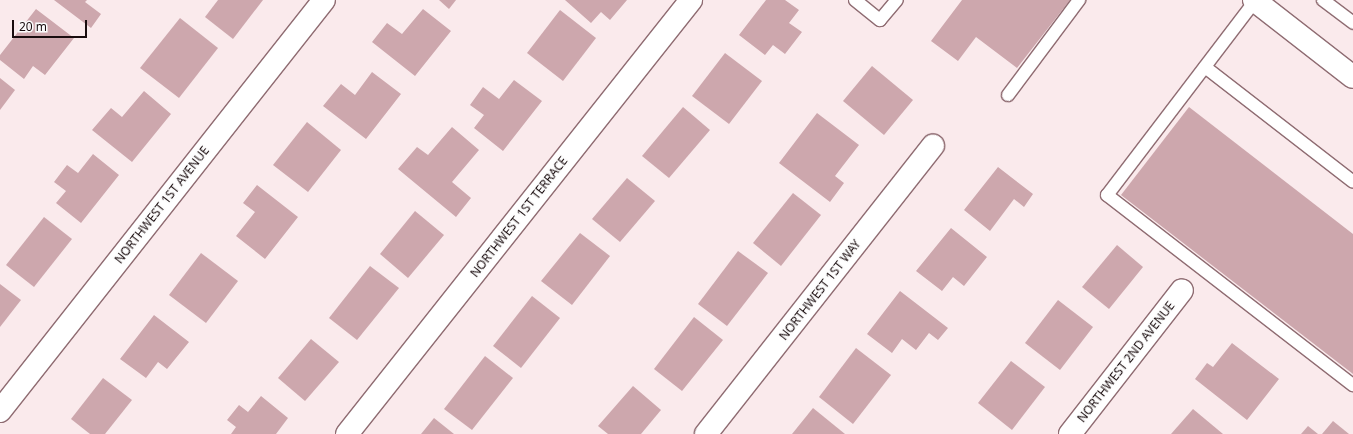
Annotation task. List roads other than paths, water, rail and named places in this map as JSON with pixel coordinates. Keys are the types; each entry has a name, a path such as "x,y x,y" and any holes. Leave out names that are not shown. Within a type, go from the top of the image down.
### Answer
{"street":[{"name":"NORTHWEST 1ST AVENUE","path":"0,411 324,0"},
{"name":"NORTHWEST 1ST TERRACE","path":"347,434 691,0"},
{"path":"1254,0 1353,77"},
{"name":"NORTHWEST 1ST WAY","path":"706,434 934,146"},
{"name":"NORTHWEST 2ND AVENUE","path":"1070,434 1182,290"}],"lane":[{"path":"855,0 880,20 896,0"},
{"path":"1008,95 1080,0"},
{"path":"1254,0 1205,67 1107,195 1353,385"},
{"path":"1323,0 1353,23"},
{"path":"1205,67 1353,182"}]}
